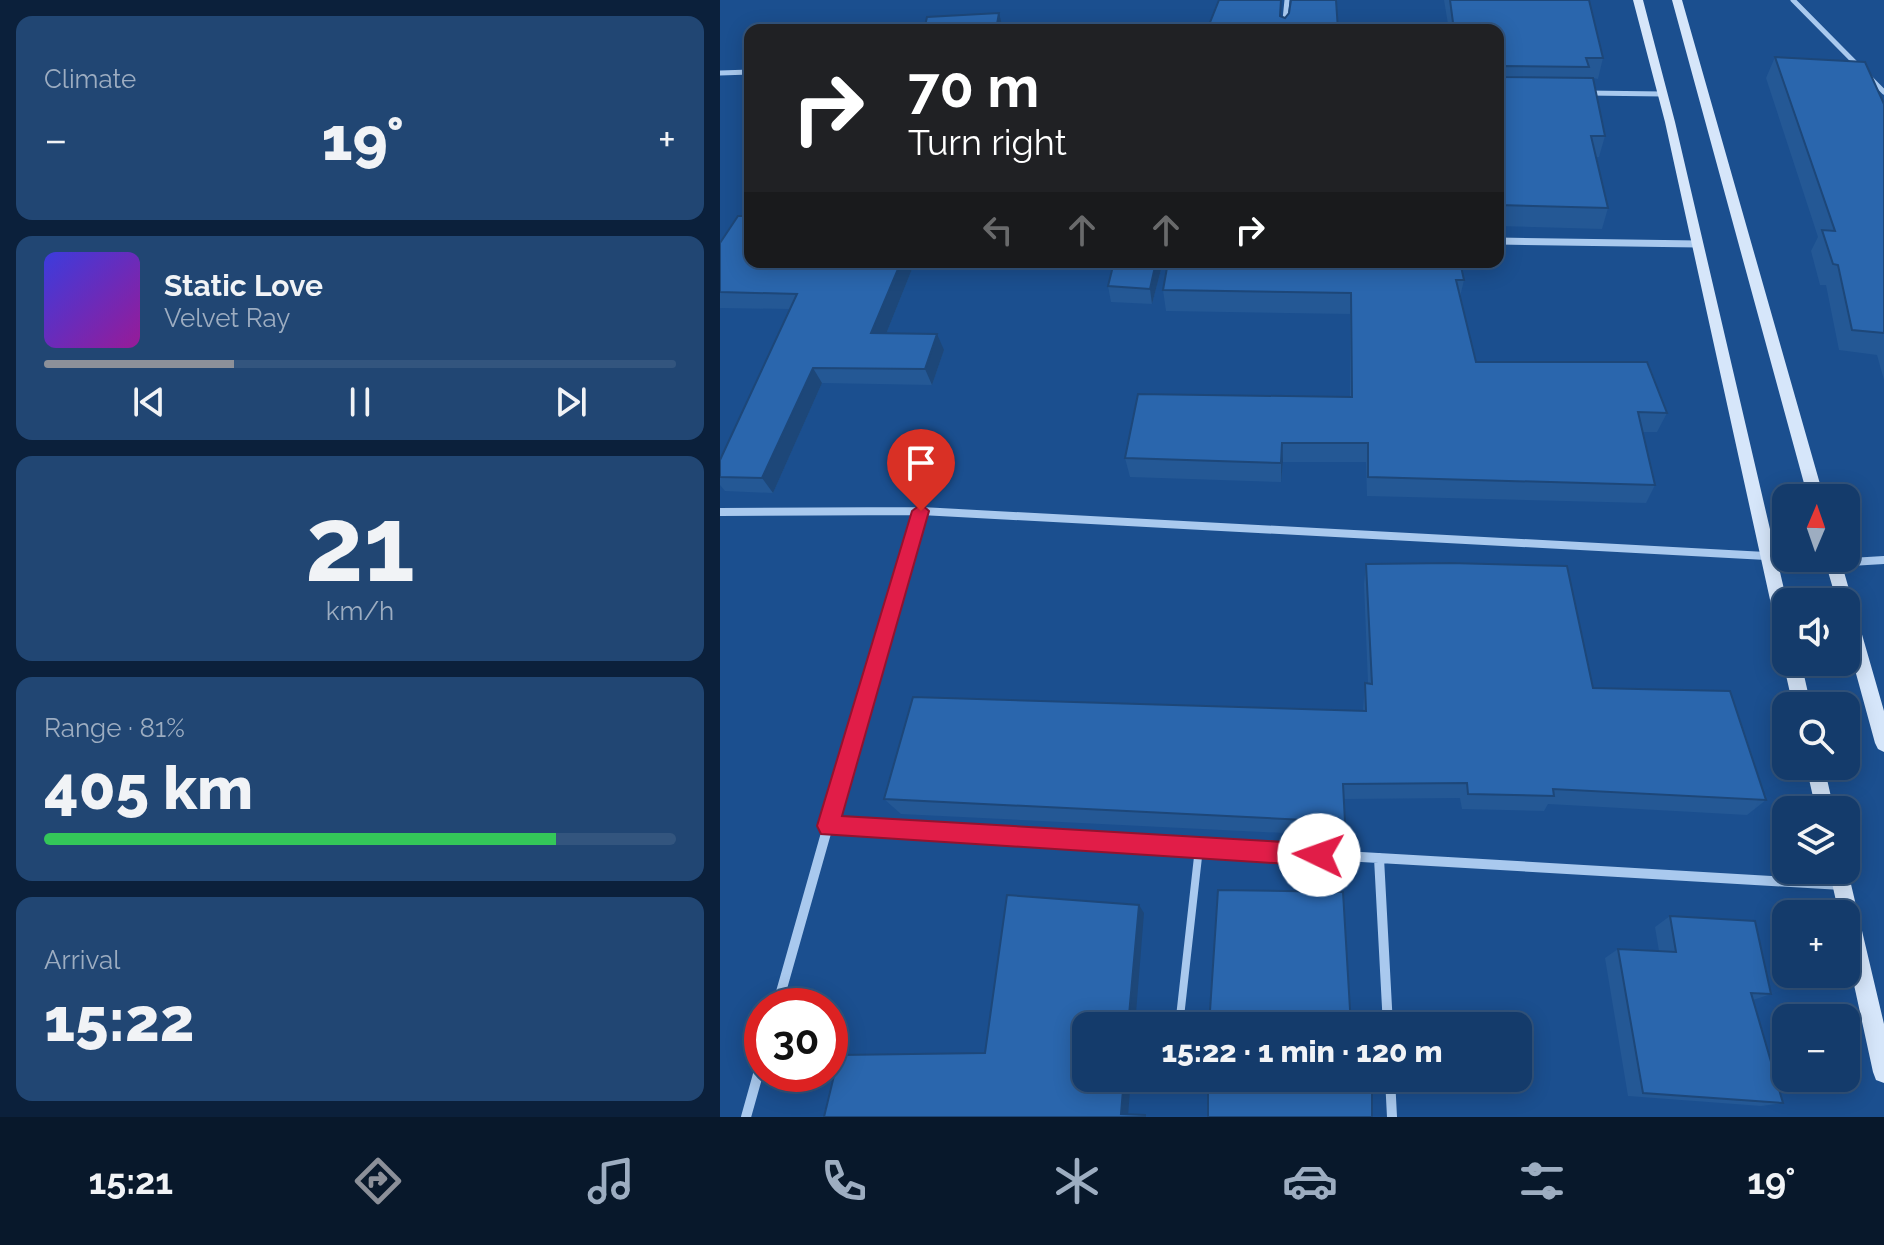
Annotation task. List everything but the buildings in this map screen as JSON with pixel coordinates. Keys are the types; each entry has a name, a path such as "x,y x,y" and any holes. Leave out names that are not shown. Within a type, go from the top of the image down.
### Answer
{"main road":[{"path":"1638,0 1663,94 1775,588"},
{"path":"1677,0 1812,484"},
{"path":"1860,657 1884,743"},
{"path":"1841,884 1884,1072"}],"street":[{"path":"1285,24 1287,0"},
{"path":"1793,0 1884,92"},
{"path":"720,73 744,72"},
{"path":"1573,93 1663,94"},
{"path":"1504,241 1698,244"},
{"path":"782,988 921,511"},
{"path":"720,512 921,511 1772,555"},
{"path":"1860,560 1884,560"},
{"path":"828,826 1379,858 1772,875"},
{"path":"1379,858 1387,1012"},
{"path":"746,1117 753,1092"},
{"path":"1391,1092 1392,1117"}],"lane":[{"path":"1181,1012 1199,848"}],"route":[{"path":"921,511 828,826 1319,855"}]}
